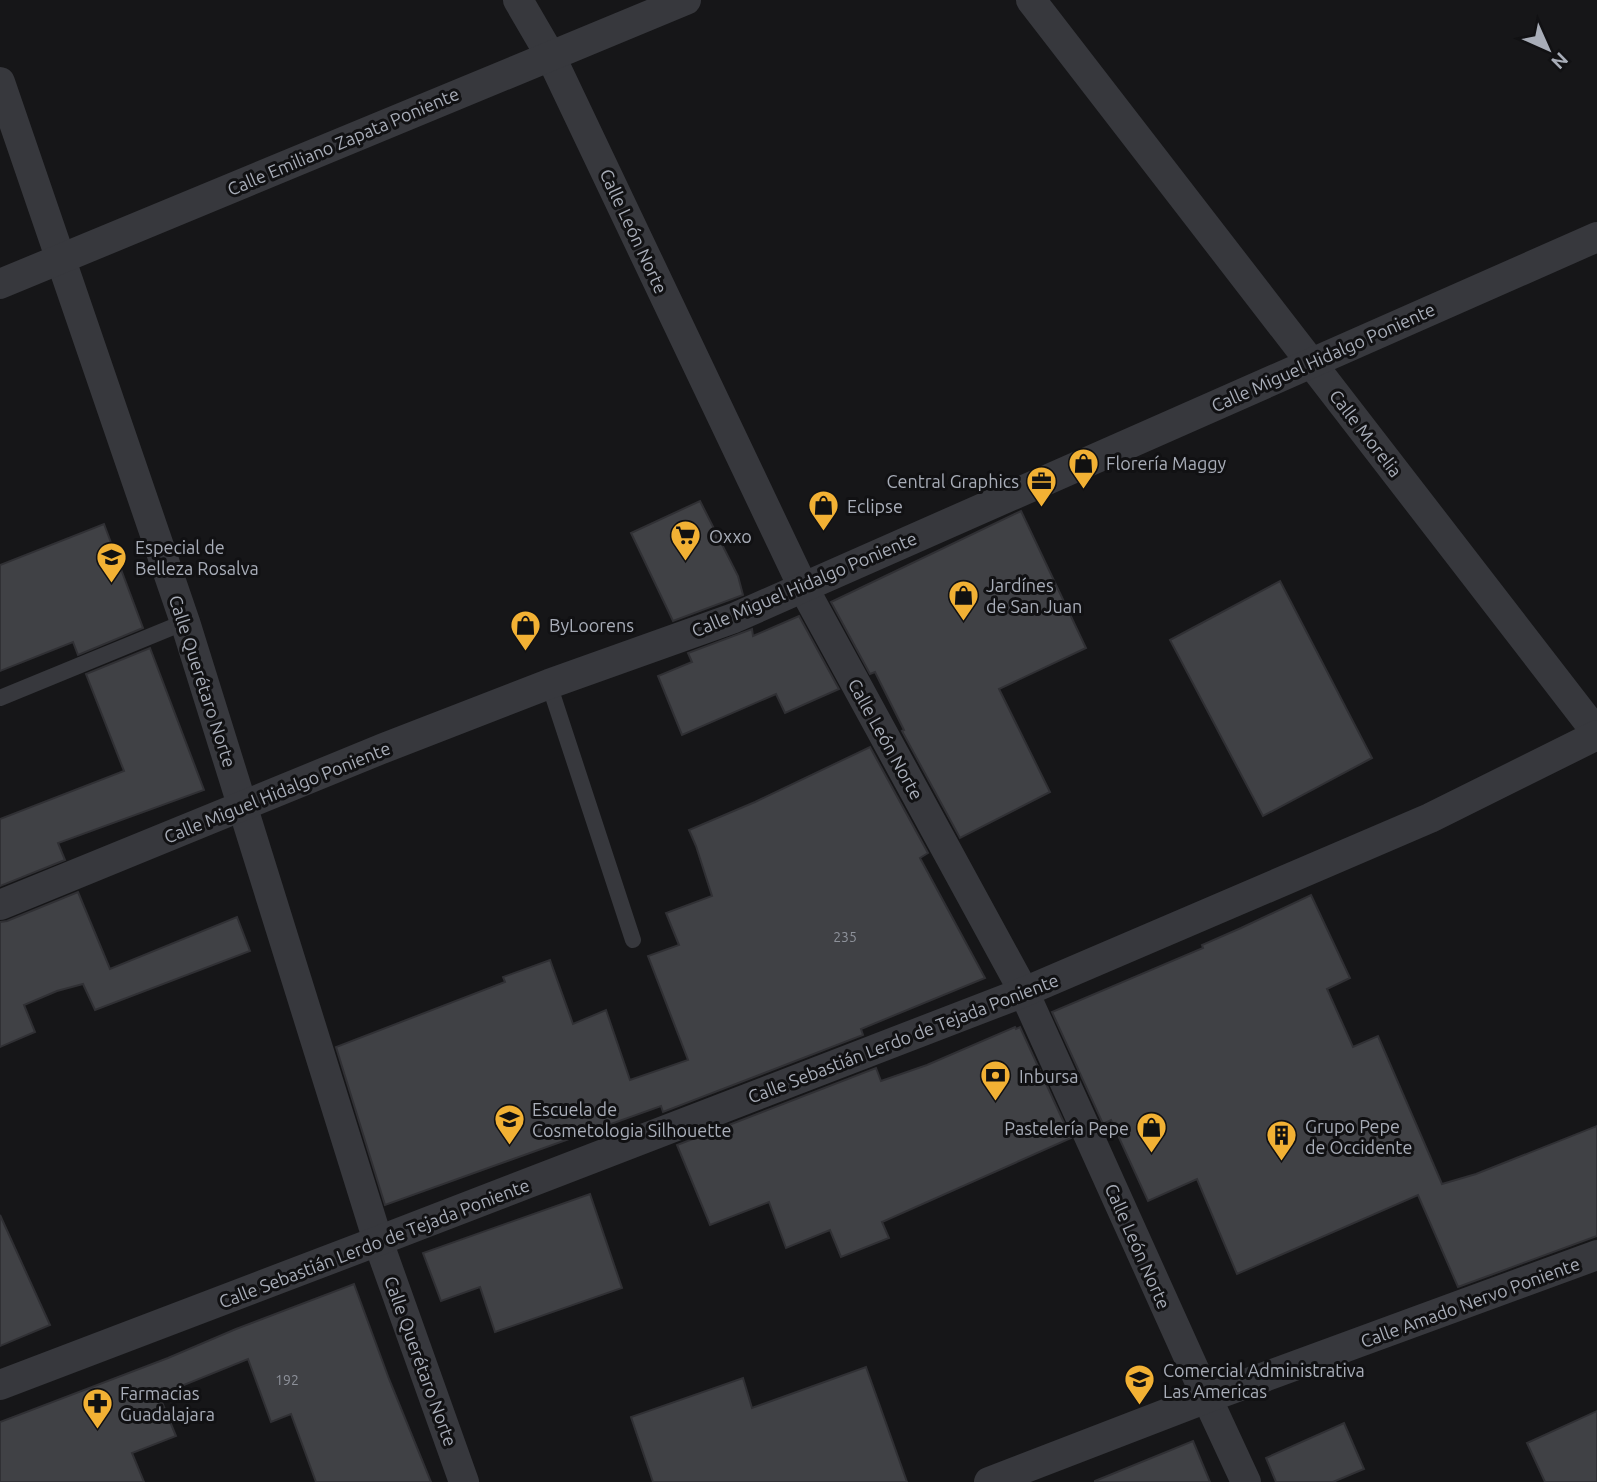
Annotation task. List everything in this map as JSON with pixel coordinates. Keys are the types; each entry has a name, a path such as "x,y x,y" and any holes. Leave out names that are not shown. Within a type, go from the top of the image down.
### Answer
{"street":[{"name":"Calle León Norte","path":"517,0 550,55 803,587 1024,992 1246,1482"},
{"name":"Calle Emiliano Zapata Poniente","path":"0,284 686,0"},
{"name":"Calle Morelia","path":"1031,0 1597,734"},
{"name":"Calle Querétaro Norte","path":"0,82 185,622 378,1241 464,1482"},
{"name":"Calle Miguel Hidalgo Poniente","path":"0,905 242,805 549,684 734,618 1597,237"},
{"name":"Calle Sebastián Lerdo de Tejada Poniente","path":"0,1385 1024,992 1430,818 1597,734"},
{"name":"Calle Amado Nervo Poniente","path":"989,1482 1206,1398 1597,1255"}],"lane":[{"path":"0,698 185,622"},
{"path":"549,684 633,940"}],"building":[{"path":"700,501 738,576 743,595 673,621 631,533"},
{"name":"Jardínes de San Juan","path":"1021,511 1086,648 999,689 1050,792 960,838 902,731 904,730 875,672 870,674 831,602"},
{"path":"104,524 143,628 78,655 73,642 0,671 0,565"},
{"path":"1280,581 1372,758 1263,816 1170,640"},
{"path":"799,616 839,689 785,713 776,694 682,735 658,676 692,662 688,653 752,629 753,636"},
{"path":"150,648 204,790 58,843 65,860 0,886 0,819 124,771 86,674"},
{"path":"870,747 928,853 920,858 985,978 861,1029 863,1035 663,1112 661,1106 385,1205 336,1047 505,982 503,977 550,960 573,1024 606,1010 630,1080 688,1060 648,956 679,945 666,913 712,896 689,830"},
{"path":"78,892 110,969 237,917 250,951 95,1010 83,984 57,991 24,1005 35,1032 0,1047 0,922"},
{"path":"1311,895 1350,978 1327,989 1353,1047 1378,1036 1442,1184 1476,1174 1597,1126 1597,1236 1458,1287 1418,1195 1237,1274 1197,1179 1148,1201 1111,1120 1103,1124 1052,1012 1203,948 1202,945"},
{"path":"1020,1027 1071,1138 882,1222 889,1238 841,1257 830,1230 786,1248 769,1202 710,1225 677,1145 876,1068 881,1081 927,1065"},
{"path":"590,1194 622,1288 495,1332 480,1287 441,1301 423,1253"},
{"path":"0,1215 50,1325 0,1346"},
{"path":"354,1284 431,1482 316,1482 291,1414 271,1422 248,1359 159,1395 176,1436 132,1453 144,1482 0,1482 0,1422"},
{"path":"866,1367 907,1482 653,1482 631,1417 743,1378 752,1408"},
{"path":"1597,1411 1597,1482 1545,1482 1527,1443"},
{"path":"1344,1423 1364,1469 1333,1482 1276,1482 1266,1458"},
{"path":"1193,1441 1210,1482 1095,1482 1095,1481"}],"place":[{"name":"Florería Maggy","path":"1083,490"},
{"name":"Central Graphics","path":"1042,508"},
{"name":"Eclipse","path":"824,533"},
{"name":"Oxxo","path":"686,563"},
{"name":"Especial de Belleza Rosalva","path":"112,584"},
{"name":"Jardínes de San Juan","path":"963,622"},
{"name":"ByLoorens","path":"526,652"},
{"name":"Inbursa","path":"996,1103"},
{"name":"Escuela de Cosmetologia Silhouette","path":"509,1146"},
{"name":"Pastelería Pepe","path":"1152,1155"},
{"name":"Grupo Pepe de Occidente","path":"1282,1163"},
{"name":"Comercial Administrativa Las Americas","path":"1140,1407"},
{"name":"Farmacias Guadalajara","path":"97,1430"}]}
